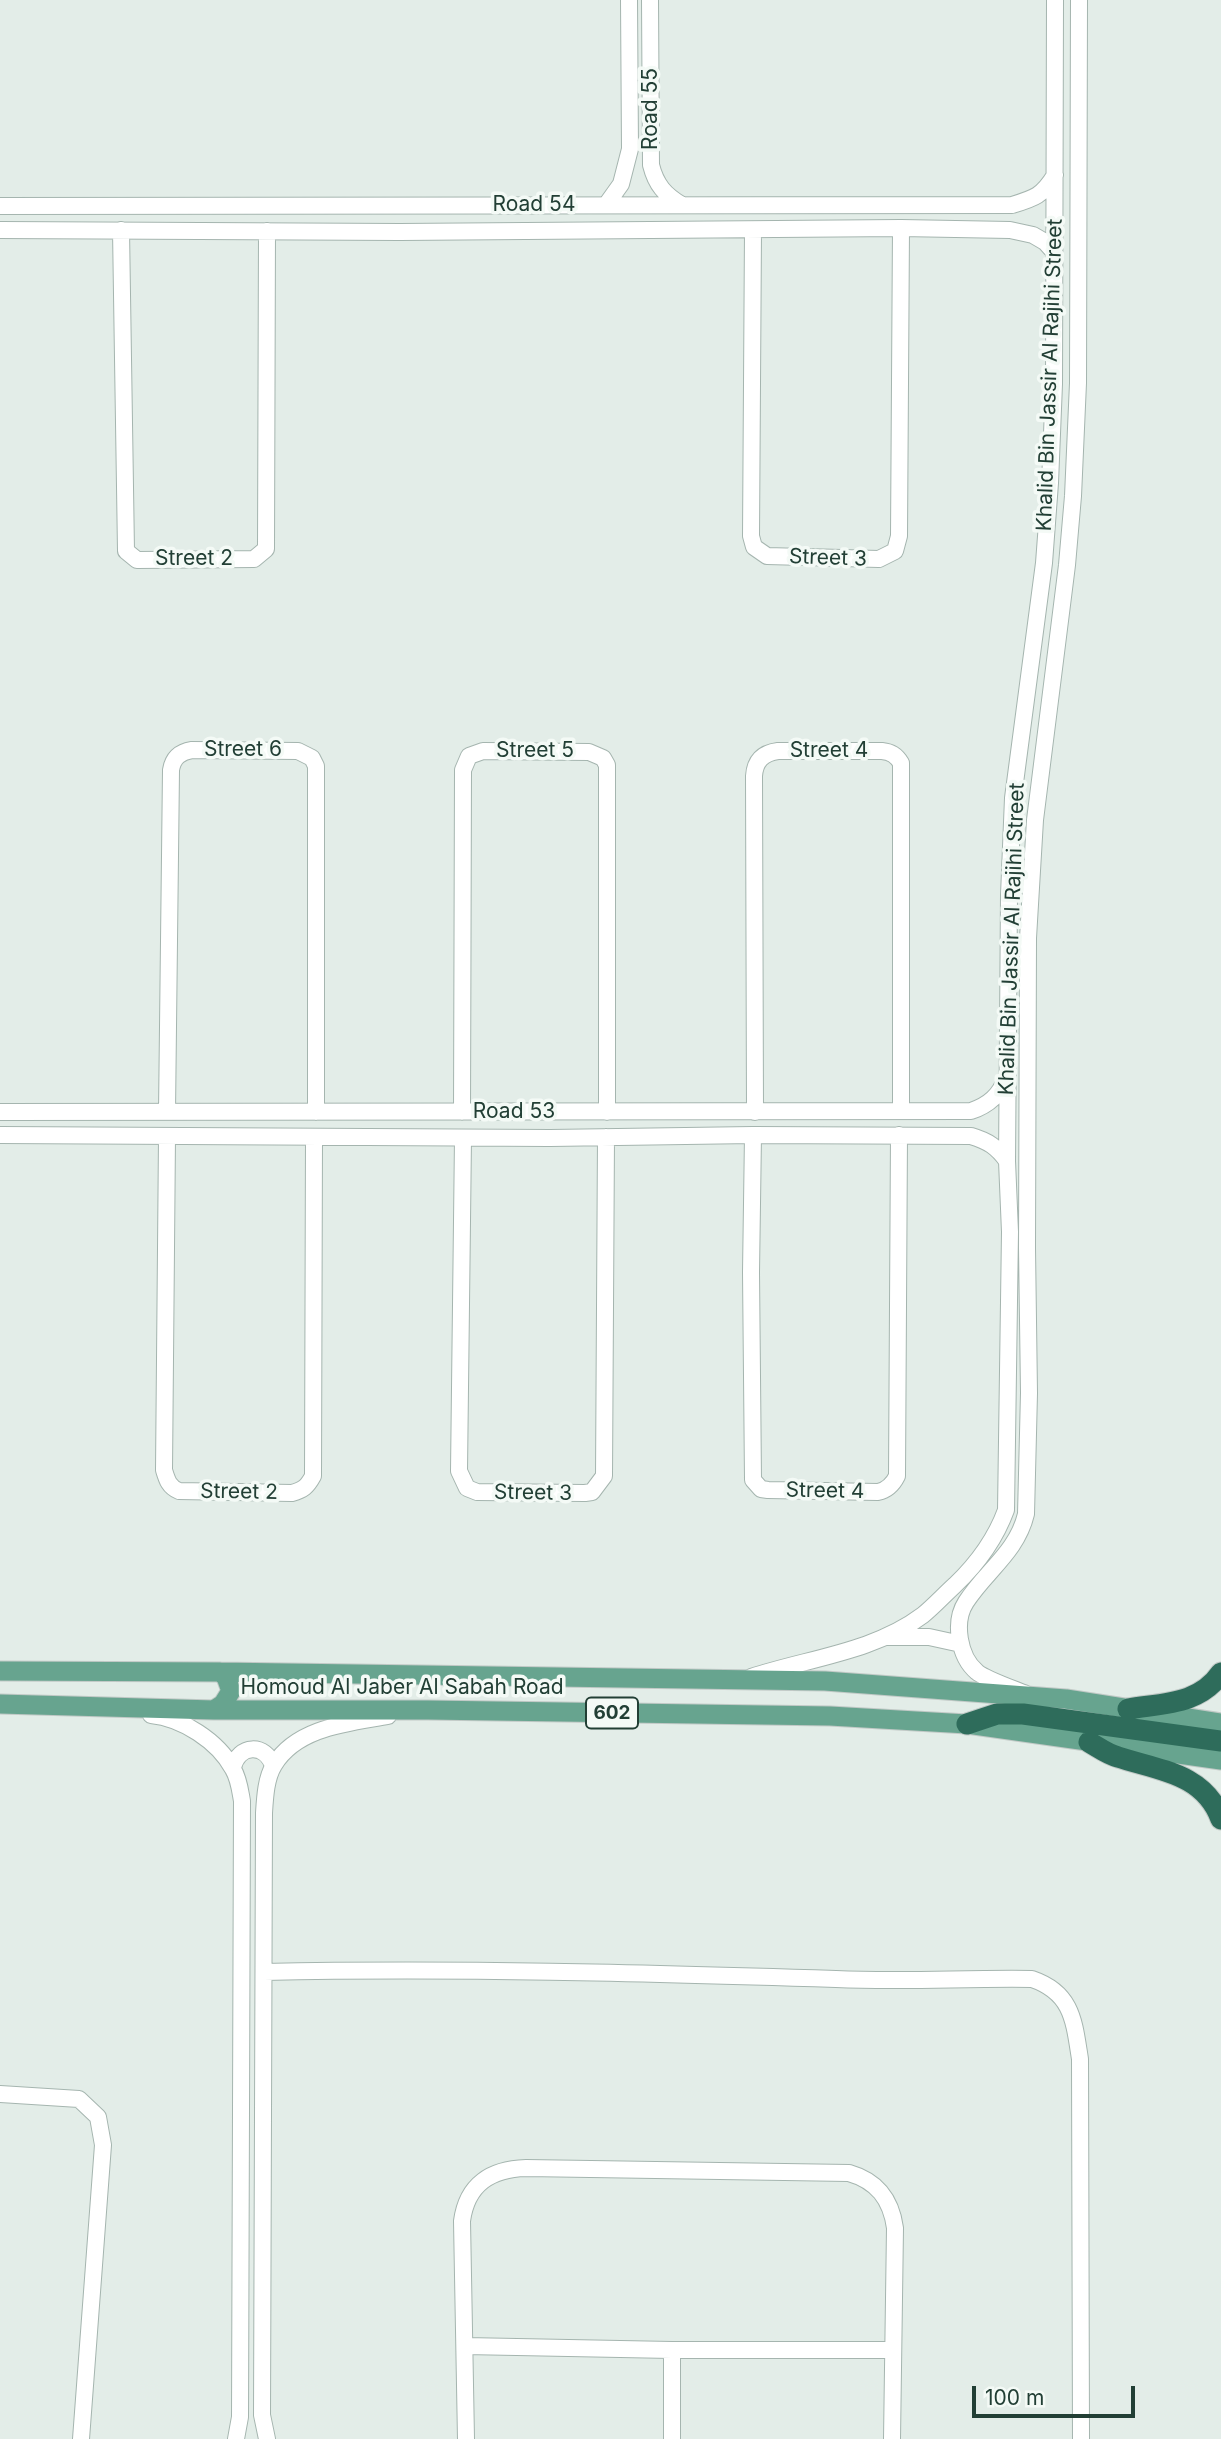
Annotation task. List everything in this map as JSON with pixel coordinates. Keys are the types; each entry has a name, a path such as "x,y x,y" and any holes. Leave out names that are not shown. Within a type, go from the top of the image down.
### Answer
{"highway":[{"path":"1128,1709 1199,1696 1221,1673"},
{"path":"967,1724 997,1714 1023,1714 1221,1741"},
{"path":"1088,1742 1114,1756 1189,1779 1210,1798 1221,1819"}],"main road":[{"name":"Homoud Al Jaber Al Sabah Road","path":"0,1671 825,1681 1066,1699 1221,1723"},
{"path":"214,1710 223,1704 231,1691 230,1684 220,1672"},
{"name":"Homoud Al Jaber Al Sabah Road","path":"0,1704 214,1710 830,1716 967,1724 1221,1760"}],"street":[{"name":"Road 55","path":"606,205 621,184 630,149 629,0"},
{"name":"Road 55","path":"650,0 651,165 659,187 667,196 682,205"},
{"name":"Khalid Bin Jassir Al Rajihi Street","path":"742,1679 837,1655 884,1637 923,1615 976,1564 996,1534 1006,1510 1012,822 1044,563 1050,483 1054,384 1055,0"},
{"name":"Khalid Bin Jassir Al Rajihi Street","path":"961,1644 960,1620 965,1602 1022,1532 1026,1514 1028,951 1035,820 1073,496 1078,383 1079,0"},
{"path":"630,149 632,154 642,157 650,152"},
{"name":"Road 54","path":"0,206 1012,205 1035,198 1045,191 1055,175"},
{"path":"994,230 999,226 1003,215 996,205"},
{"path":"178,206 186,215 186,221 178,230"},
{"path":"212,230 207,226 205,215 213,206"},
{"name":"Street 3","path":"753,231 751,536 754,547 767,555 879,559 895,551 899,536 901,228"},
{"name":"Road 54","path":"0,230 1010,230 1034,235 1054,252"},
{"name":"Street 2","path":"121,230 125,551 137,559 254,559 266,549 267,231"},
{"path":"1050,483 1057,501 1068,502 1073,496"},
{"path":"1044,563 1054,558 1067,565"},
{"name":"Street 6","path":"167,1112 171,770 175,758 192,750 298,751 306,753 316,766 316,1112"},
{"name":"Street 5","path":"462,1112 463,770 469,756 484,751 589,752 603,758 607,765 607,1112"},
{"name":"Street 4","path":"755,1112 754,776 761,758 778,751 881,751 890,752 901,763 901,1111"},
{"path":"1012,822 1019,811 1031,813 1035,820"},
{"name":"Road 53","path":"0,1112 971,1111 985,1107 1001,1091 1008,1072"},
{"path":"954,1135 962,1120 955,1111"},
{"path":"512,1112 525,1123 515,1138"},
{"path":"550,1139 539,1125 544,1116 551,1112"},
{"name":"Road 53","path":"0,1135 550,1139 606,1136 954,1135 986,1140 998,1148 1007,1161"},
{"name":"Street 4","path":"754,1135 751,1272 754,1480 761,1489 768,1490 878,1492 893,1484 897,1476 899,1135"},
{"name":"Street 3","path":"463,1138 459,1471 467,1488 477,1492 585,1493 592,1492 604,1476 606,1136"},
{"name":"Street 2","path":"167,1137 164,1470 172,1488 179,1491 292,1493 302,1490 313,1476 314,1138"},
{"path":"1007,1415 1010,1424 1018,1430 1023,1429 1028,1420"},
{"path":"884,1637 929,1637 961,1644 968,1661 976,1671 1030,1696"},
{"path":"20,1704 83,1714 166,1716 205,1738 233,1768 242,1801 243,1853 240,2417 236,2439"},
{"path":"267,2439 262,2415 266,1791 273,1766 285,1751 302,1738 348,1723 428,1710"},
{"path":"233,1768 238,1755 256,1748 267,1754 273,1766"},
{"path":"264,1972 631,1972 839,1980 1032,1979 1045,1983 1056,1991 1074,2016 1080,2059 1081,2439"},
{"path":"0,2094 79,2099 98,2117 103,2146 80,2439"},
{"path":"466,2439 463,2211 474,2188 491,2175 526,2168 836,2173 860,2176 883,2193 893,2217 892,2439"},
{"path":"465,2346 893,2350"},
{"path":"672,2350 672,2439"}]}
